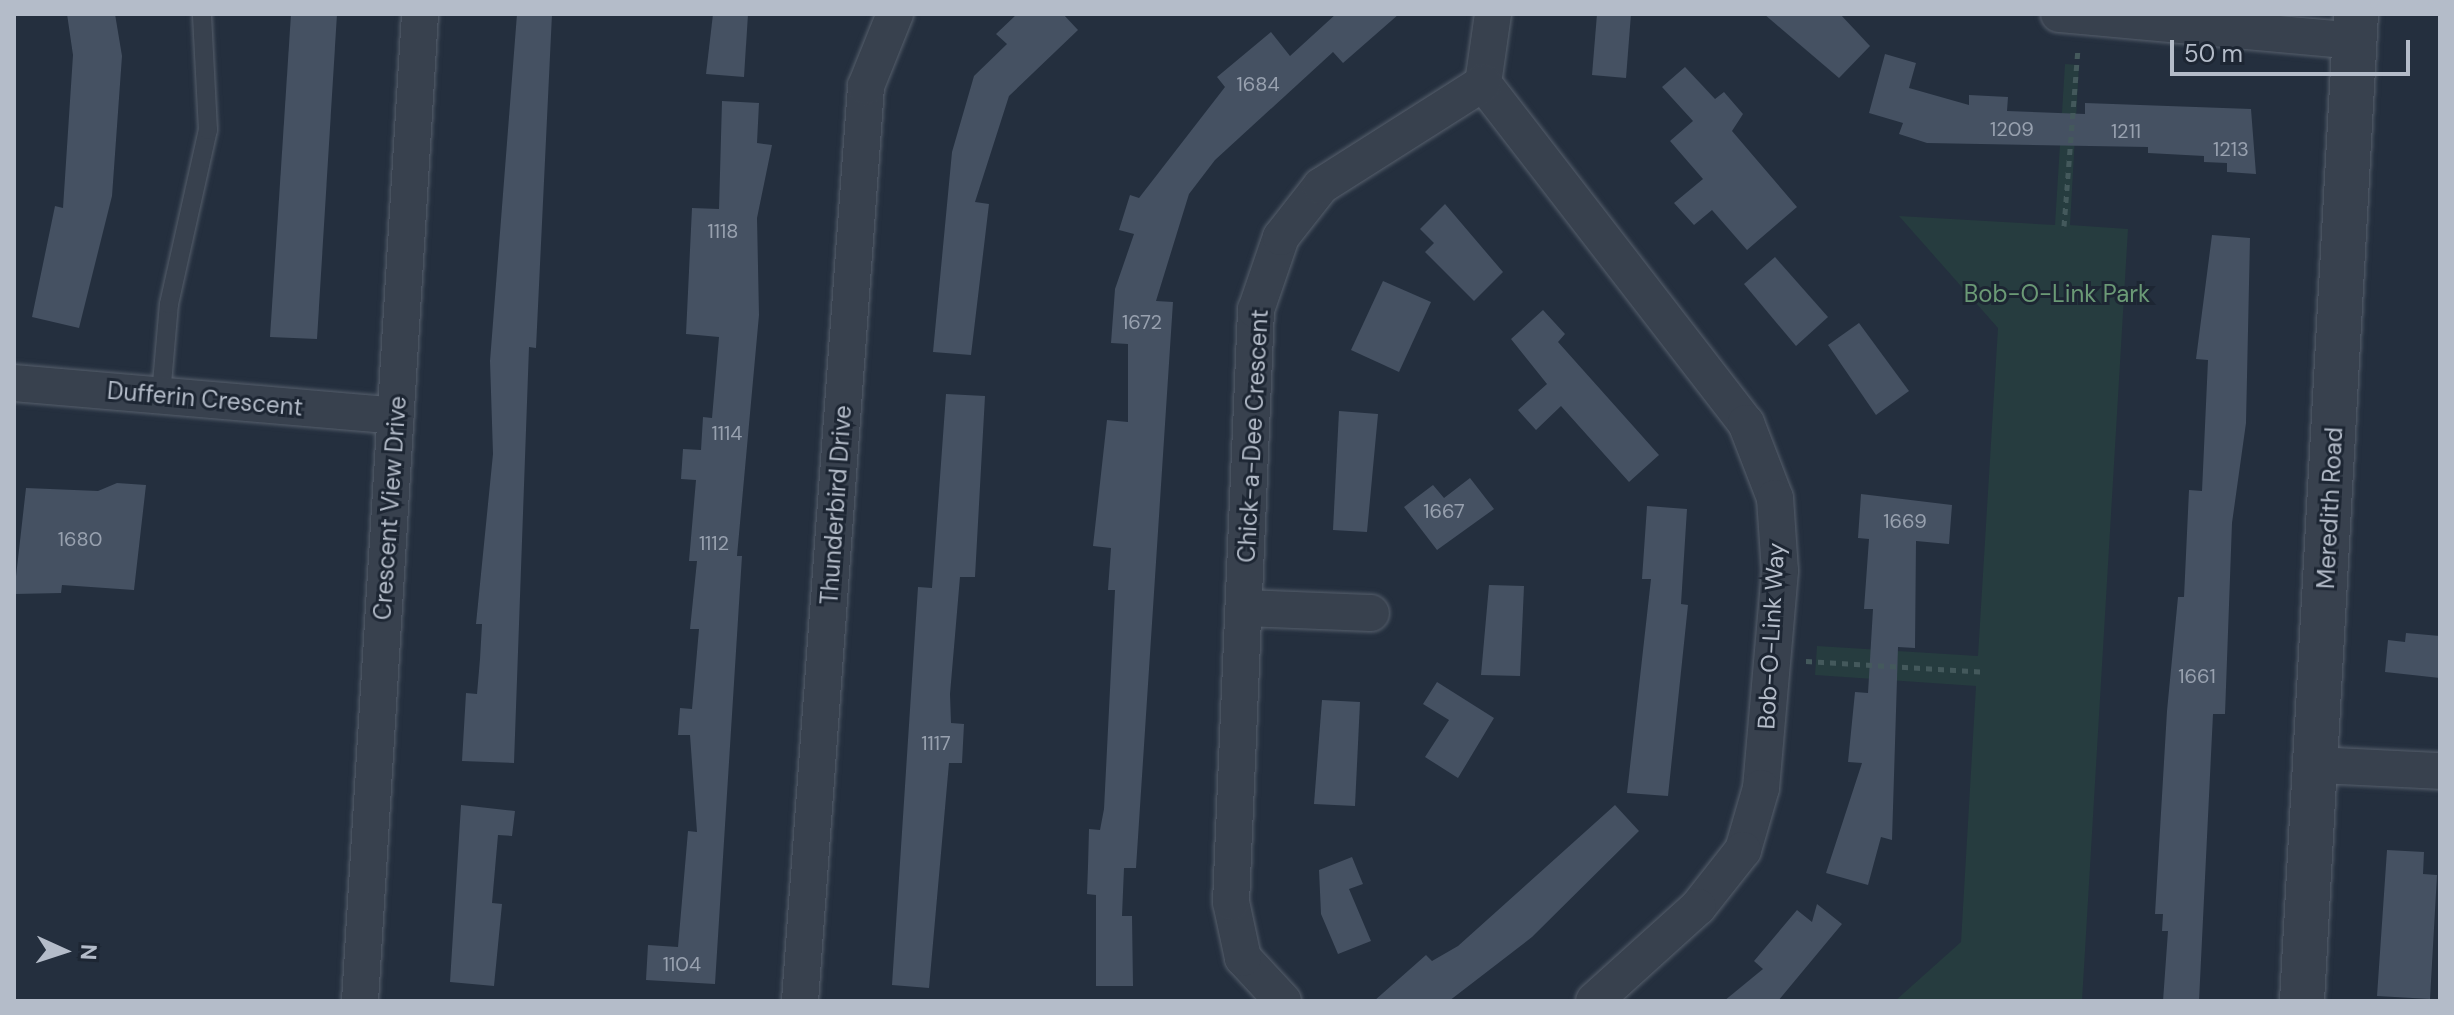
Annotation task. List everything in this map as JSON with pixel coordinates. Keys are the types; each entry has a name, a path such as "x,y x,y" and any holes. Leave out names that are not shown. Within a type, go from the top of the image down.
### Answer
{"street":[{"name":"Crescent View Drive","path":"360,1001 420,14"},
{"name":"Thunderbird Drive","path":"800,1001 866,86 895,14"},
{"path":"1483,83 1493,14"},
{"path":"2070,16 2356,28"},
{"name":"Meredith Road","path":"2302,1001 2356,28"},
{"name":"Chick-a-Dee Crescent","path":"1283,1001 1243,958 1231,902 1256,310 1281,237 1321,186 1483,83"},
{"name":"Bob-O-Link Way","path":"1483,83 1746,423 1775,498 1772,659 1761,788 1743,850 1698,907 1594,1001"},
{"name":"Dufferin Crescent","path":"14,383 396,416"},
{"path":"1244,608 1371,613"},
{"path":"2317,765 2440,771"}],"lane":[{"path":"161,395 169,304 208,130 202,14"}],"path":[{"path":"2064,226 2070,16"},
{"path":"1772,659 1984,672"}],"green space":[{"name":"Bob-O-Link Park","path":"2065,64 2079,65 2070,225 2128,229 2082,1001 1895,1001 1961,942 1976,686 1815,675 1817,646 1978,656 1998,328 1899,216 2055,225"}],"building":[{"path":"67,14 115,14 122,56 112,196 79,328 32,317 55,206 63,208 73,55"},
{"path":"291,14 337,14 317,339 270,337"},
{"path":"517,14 552,14 536,348 529,347 514,763 462,761 466,693 477,694 480,659 482,624 476,624 493,454 490,361"},
{"path":"713,14 748,14 744,77 706,74"},
{"path":"1017,14 1063,14 1078,30 1009,96 975,202 989,204 971,355 933,352 952,152 974,76 1007,44 996,34"},
{"path":"1336,14 1399,14 1343,63 1333,52 1215,160 1189,194 1156,301 1173,302 1136,868 1124,868 1122,916 1132,916 1133,986 1096,986 1096,895 1087,894 1089,829 1100,830 1104,809 1115,590 1108,590 1111,548 1093,546 1107,420 1128,422 1128,344 1111,343 1115,289 1134,234 1119,230 1130,195 1139,198 1225,87 1217,77 1271,32 1290,56"},
{"path":"1597,14 1631,14 1626,78 1592,75"},
{"path":"1764,14 1840,14 1870,46 1839,78"},
{"path":"1885,54 1916,63 1909,88 1969,105 1969,95 2008,97 2007,111 2085,114 2085,103 2251,109 2256,174 2227,172 2227,163 2204,162 2204,156 2148,153 2148,147 1927,143 1899,134 1903,123 1869,113"},
{"path":"1685,67 1715,99 1724,92 1743,114 1732,131 1797,207 1747,250 1712,210 1694,225 1674,203 1703,179 1670,141 1693,121 1662,87"},
{"path":"722,101 759,103 757,143 772,145 757,218 759,315 737,556 742,556 715,984 646,980 648,945 678,947 688,831 697,832 690,735 678,735 680,708 692,709 699,629 690,629 697,561 689,561 696,480 681,479 683,449 701,450 703,417 712,418 719,337 686,334 692,208 719,209"},
{"path":"1445,204 1503,272 1474,301 1425,252 1434,243 1420,229"},
{"path":"2212,235 2250,238 2246,423 2232,523 2225,714 2213,714 2199,1001 2163,1001 2168,931 2162,931 2163,914 2155,914 2167,711 2178,597 2184,597 2189,490 2202,491 2208,360 2196,359"},
{"path":"1775,257 1828,317 1796,346 1744,284"},
{"path":"1383,281 1431,302 1399,372 1351,350"},
{"path":"1543,310 1565,334 1558,342 1659,455 1629,482 1561,406 1536,430 1518,410 1547,384 1511,339"},
{"path":"1859,323 1909,391 1876,415 1828,345"},
{"path":"946,394 985,396 975,577 960,577 950,694 951,723 964,724 962,763 949,763 929,988 892,985 918,587 932,588"},
{"path":"1339,411 1378,414 1367,532 1333,530"},
{"path":"1470,478 1494,509 1437,550 1404,507 1433,485 1444,498"},
{"path":"117,483 146,485 134,590 62,585 61,593 14,594 26,488 98,491"},
{"path":"1861,494 1952,505 1949,544 1916,541 1915,648 1898,647 1892,840 1881,837 1868,885 1826,873 1862,763 1848,762 1855,692 1868,693 1873,609 1864,609 1869,539 1858,538"},
{"path":"1647,506 1687,509 1681,604 1688,605 1668,796 1627,793 1651,579 1642,579"},
{"path":"1489,585 1524,586 1520,676 1481,675"},
{"path":"2406,633 2440,636 2440,678 2385,672 2388,640 2405,642"},
{"path":"1437,682 1494,718 1458,778 1425,757 1449,720 1423,704"},
{"path":"1322,700 1360,702 1355,806 1314,804"},
{"path":"461,805 515,811 512,836 498,835 492,903 502,904 494,986 450,982"},
{"path":"1615,805 1639,831 1532,937 1449,1001 1374,1001 1426,955 1432,961 1458,946"},
{"path":"2387,850 2424,852 2423,874 2437,875 2430,999 2377,996"},
{"path":"1352,857 1363,884 1349,889 1371,941 1338,954 1321,914 1319,870"},
{"path":"1817,904 1842,924 1778,1001 1724,1001 1763,969 1754,961 1797,910 1812,922"}]}
